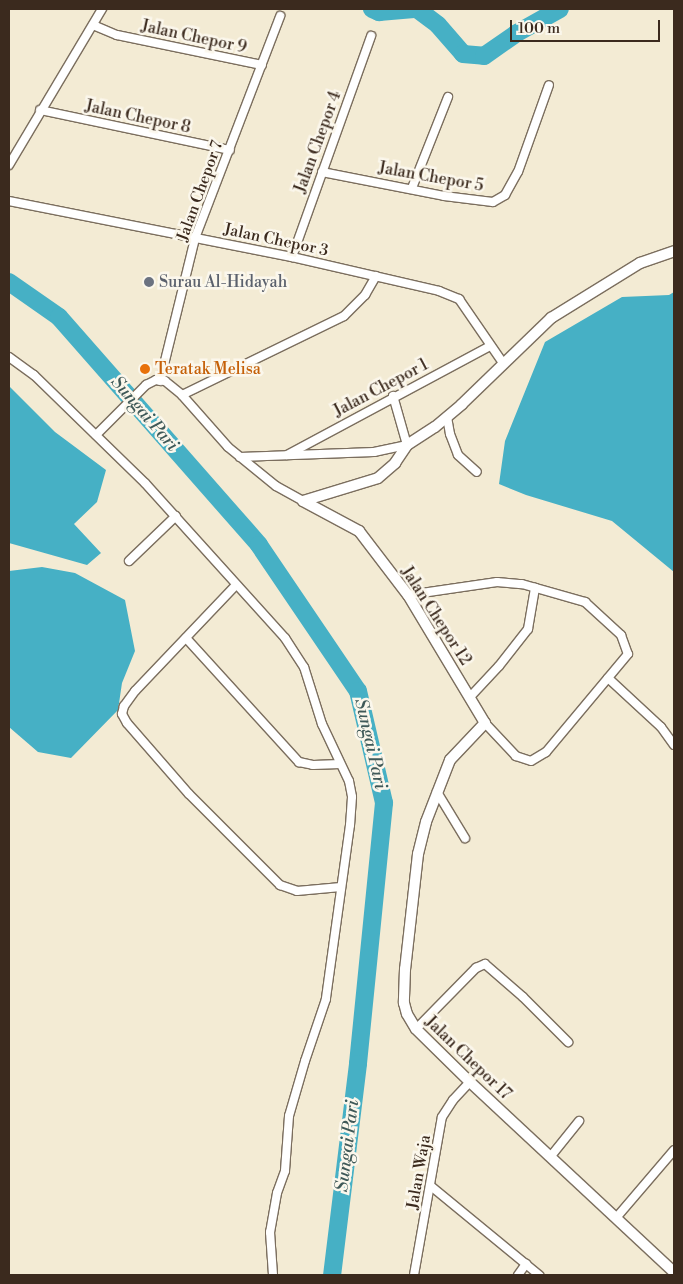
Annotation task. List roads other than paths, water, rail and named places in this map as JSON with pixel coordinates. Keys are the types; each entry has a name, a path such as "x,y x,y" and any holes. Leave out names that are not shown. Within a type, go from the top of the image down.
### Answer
{"street":[{"path":"9,165 40,110 102,9"},
{"name":"Jalan Chepor 7","path":"160,381 195,238 280,16"},
{"name":"Jalan Chepor 9","path":"93,25 117,35 262,65"},
{"name":"Jalan Chepor 4","path":"292,257 370,36"},
{"name":"Jalan Chepor 5","path":"322,172 493,202 505,195 518,172 549,85"},
{"path":"412,188 448,97"},
{"name":"Jalan Chepor 8","path":"40,110 230,150"},
{"name":"Jalan Chepor 3","path":"9,201 292,257 439,291 459,299 503,362"},
{"path":"96,435 109,419 151,381 165,381 182,395 216,436 240,457 276,486 303,501 378,478 395,463 407,445 446,417 551,318 640,263 674,251"},
{"path":"182,395 344,316 365,295 376,276"},
{"name":"Jalan Chepor 1","path":"287,455 393,396 490,346"},
{"path":"9,357 34,376 96,435 176,516 285,638 304,667 322,724 349,781 352,797 326,999 304,1061 289,1116 285,1170 277,1193 270,1232 273,1275"},
{"path":"393,396 407,445"},
{"path":"446,417 458,456 477,472"},
{"name":"Jalan Chepor 1","path":"240,457 374,452 407,445"},
{"name":"Jalan Chepor 12","path":"303,501 358,531 408,595 485,722"},
{"path":"129,560 176,516"},
{"path":"408,595 497,582 522,584 585,602 620,635 628,654 546,752 531,761 516,756 485,722"},
{"path":"236,585 135,691 124,706 122,714 127,723 189,794 280,885 297,891 341,887"},
{"path":"470,697 500,666 528,629 535,588"},
{"path":"186,638 299,762 313,765 340,764"},
{"path":"608,678 660,727 674,745"},
{"name":"Jalan Chepor 17","path":"485,722 454,755 426,822 418,854 405,969 404,1003 410,1021 470,1082 674,1272"},
{"path":"437,792 465,838"},
{"path":"416,1029 476,968 485,964 523,997 568,1042"},
{"name":"Jalan Waja","path":"414,1275 432,1187 442,1117 453,1100 470,1082"},
{"path":"550,1156 579,1120"},
{"path":"616,1218 674,1150"},
{"path":"432,1187 539,1275"},
{"path":"518,1275 526,1264"}],"water":[{"path":"674,292 674,572 612,521 526,495 499,484 505,441 545,342 622,297 669,295"},
{"path":"9,386 55,432 106,470 97,502 74,524 101,553 87,565 9,543"},
{"path":"42,567 75,573 125,600 135,651 122,683 118,710 71,758 38,752 9,727 9,571"}],"waterway":[{"path":"372,9 379,12 417,9 438,25 463,54 484,56 517,33 560,9"},
{"name":"Sungai Pari","path":"9,282 59,317 259,545 358,691 384,803 358,1064 332,1275"}],"place":[{"name":"Surau Al-Hidayah","path":"149,282"},
{"name":"Teratak Melisa","path":"145,369"}]}
